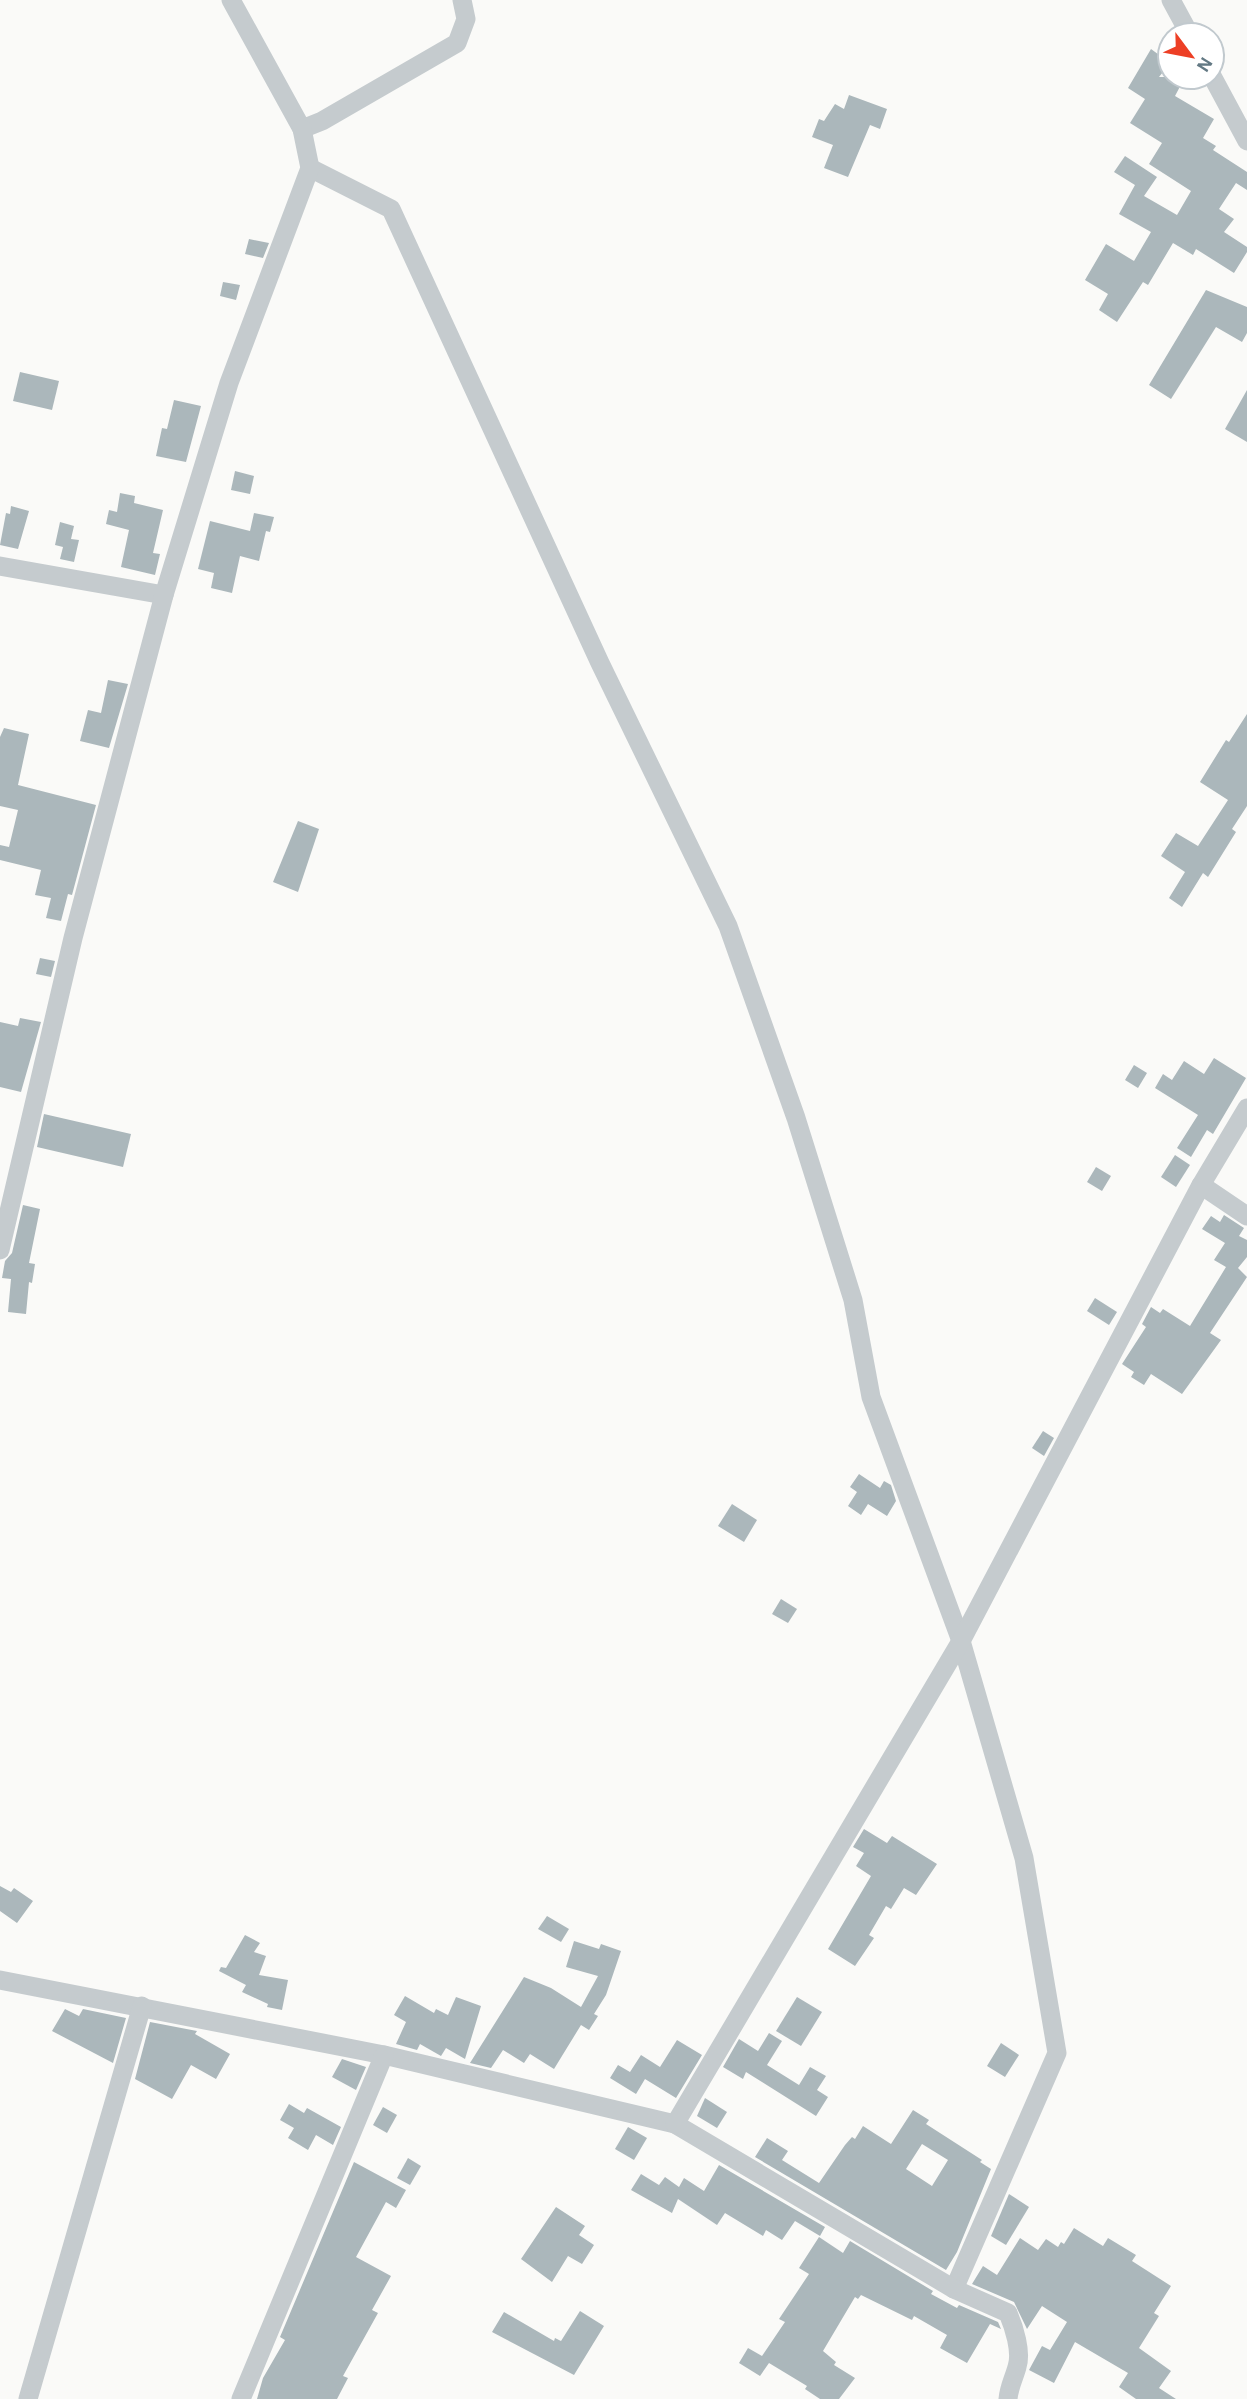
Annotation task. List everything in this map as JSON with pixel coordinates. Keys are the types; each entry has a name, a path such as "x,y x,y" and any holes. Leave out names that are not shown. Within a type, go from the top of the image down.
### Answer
{"street":[{"path":"0,1250 73,939 164,595 229,383 310,168 302,129 231,0"},
{"path":"302,129 322,121 457,43 466,19 462,0"},
{"path":"1171,0 1182,21"},
{"path":"1220,91 1247,141"},
{"path":"310,168 390,209 600,663 728,926 796,1118 853,1300 871,1397 961,1641 1024,1858 1057,2053 954,2289"},
{"path":"0,566 164,595"},
{"path":"675,2124 961,1641 1201,1185 1247,1108"},
{"path":"1201,1185 1247,1216"},
{"path":"0,1980 384,2055 675,2124 954,2289 1008,2313 1015,2328 1019,2364 1010,2385 1008,2399"},
{"path":"28,2399 142,2006"},
{"path":"242,2399 384,2055"}],"building":[{"path":"1151,49 1156,53 1156,91 1178,91 1175,96 1214,119 1203,138 1216,146 1213,150 1247,172 1247,190 1236,183 1219,209 1234,219 1224,232 1247,247 1247,252 1234,273 1196,249 1193,255 1173,243 1148,285 1143,282 1117,322 1099,310 1108,294 1085,280 1106,244 1134,261 1151,232 1119,214 1135,185 1114,172 1125,156 1157,177 1144,196 1177,215 1191,191 1149,164 1162,143 1130,123 1145,99 1128,88"},
{"path":"849,95 887,109 880,129 870,125 848,177 824,168 833,145 812,137 819,119 824,121 835,104 844,109"},
{"path":"249,239 269,243 263,258 245,254"},
{"path":"223,282 240,285 236,300 220,296"},
{"path":"1206,290 1247,307 1247,333 1242,342 1216,327 1171,399 1149,385"},
{"path":"20,372 59,381 52,410 13,401"},
{"path":"1247,390 1247,442 1225,429"},
{"path":"174,400 201,406 186,462 156,456 162,428 167,429"},
{"path":"235,471 254,476 250,494 231,490"},
{"path":"120,493 135,496 134,503 163,510 153,553 160,554 155,575 121,567 129,530 106,524 109,510 117,512"},
{"path":"11,506 29,511 18,549 0,545 6,513 10,514"},
{"path":"254,513 274,517 270,532 266,531 259,561 240,556 232,593 211,588 214,573 198,569 210,521 250,531"},
{"path":"60,522 74,526 71,539 79,540 74,562 60,559 63,547 55,545"},
{"path":"108,680 128,684 109,748 80,741 88,710 101,713"},
{"path":"1247,714 1247,806 1232,829 1236,832 1208,877 1203,873 1182,907 1169,898 1185,872 1161,856 1176,833 1198,846 1228,800 1200,782 1226,740 1229,742"},
{"path":"4,728 29,734 18,785 96,805 72,895 68,894 61,921 46,918 51,898 35,895 41,870 0,860 0,845 9,847 18,810 0,806 0,737"},
{"path":"298,821 319,829 298,892 273,882"},
{"path":"40,958 55,961 51,977 36,974"},
{"path":"20,1018 41,1022 21,1092 0,1087 0,1022 18,1026"},
{"path":"1214,1058 1246,1078 1213,1134 1207,1130 1191,1157 1177,1148 1198,1115 1155,1088 1163,1074 1172,1080 1184,1061 1204,1074"},
{"path":"1134,1065 1147,1073 1138,1088 1125,1080"},
{"path":"44,1114 131,1134 123,1167 37,1147"},
{"path":"1175,1155 1190,1165 1176,1187 1161,1177"},
{"path":"1096,1167 1111,1176 1102,1191 1087,1182"},
{"path":"23,1205 40,1209 29,1263 35,1264 32,1283 29,1282 26,1314 8,1312 11,1279 2,1278 5,1261 12,1253"},
{"path":"1224,1215 1244,1228 1239,1236 1247,1240 1247,1257 1238,1268 1247,1277 1210,1333 1221,1340 1182,1394 1151,1374 1144,1385 1131,1377 1134,1372 1122,1364 1146,1327 1142,1324 1151,1307 1160,1313 1163,1309 1190,1326 1226,1267 1214,1260 1225,1243 1202,1229 1211,1216 1220,1222"},
{"path":"1095,1298 1117,1312 1109,1325 1087,1311"},
{"path":"1043,1431 1054,1438 1044,1456 1032,1448"},
{"path":"859,1474 880,1488 884,1481 891,1485 896,1501 887,1516 868,1504 861,1515 848,1506 857,1492 850,1487"},
{"path":"732,1504 757,1520 744,1542 718,1526"},
{"path":"781,1599 797,1609 788,1623 772,1614"},
{"path":"864,1829 887,1843 892,1836 937,1864 916,1895 904,1888 891,1909 886,1906 869,1935 874,1938 855,1966 828,1949 871,1876 856,1866 864,1853 853,1847"},
{"path":"0,1886 11,1892 14,1888 33,1901 17,1923 0,1911"},
{"path":"547,1916 569,1929 561,1942 538,1929"},
{"path":"245,1935 260,1943 254,1952 266,1956 259,1975 288,1980 282,2010 267,2007 268,2004 242,1992 246,1985 219,1971 221,1967 226,1968"},
{"path":"574,1941 599,1949 601,1944 621,1951 606,1995 594,2014 598,2016 589,2030 581,2025 554,2069 530,2054 524,2063 503,2050 491,2068 470,2063 524,1977 551,1988 581,2007 598,1976 566,1967"},
{"path":"405,1996 434,2013 436,2009 448,2015 456,1997 481,2006 465,2059 446,2048 441,2056 420,2044 417,2050 396,2044 406,2022 394,2015"},
{"path":"797,1997 822,2012 801,2046 776,2031"},
{"path":"65,2009 79,2016 83,2009 126,2018 113,2063 52,2031"},
{"path":"150,2022 197,2031 195,2034 230,2054 216,2079 191,2065 172,2099 135,2079"},
{"path":"769,2033 782,2041 767,2065 799,2085 810,2067 826,2076 817,2090 828,2097 816,2116 746,2072 743,2079 723,2067 739,2039 758,2051"},
{"path":"677,2040 702,2055 676,2098 645,2079 636,2094 610,2078 618,2065 630,2072 641,2055 660,2067"},
{"path":"1001,2043 1019,2055 1005,2077 987,2066"},
{"path":"342,2059 366,2067 356,2090 332,2077"},
{"path":"705,2098 727,2112 717,2128 697,2116"},
{"path":"289,2104 304,2113 307,2108 341,2127 333,2145 316,2135 308,2150 288,2138 294,2128 280,2120"},
{"path":"383,2107 397,2115 387,2133 373,2125"},
{"path":"913,2110 929,2120 926,2124 982,2160 980,2162 991,2169 957,2252 946,2270 755,2157 767,2138 788,2151 782,2160 819,2183 845,2145 852,2137 855,2139 863,2126 891,2144","holes":["922,2144 948,2160 932,2186 906,2169"]},
{"path":"628,2127 647,2138 634,2160 615,2149"},
{"path":"408,2158 421,2166 410,2185 397,2178"},
{"path":"354,2162 406,2190 396,2208 386,2202 356,2257 391,2276 372,2310 378,2313 343,2376 348,2378 337,2399 257,2399 263,2378 285,2340 280,2337"},
{"path":"719,2165 825,2227 820,2236 795,2221 782,2240 766,2230 763,2236 725,2213 717,2225 678,2199 672,2213 631,2190 641,2174 659,2185 665,2177 679,2187 684,2178 704,2191"},
{"path":"1009,2194 1029,2207 1006,2245 991,2236"},
{"path":"556,2207 585,2226 579,2235 594,2245 582,2264 568,2256 552,2282 521,2259"},
{"path":"1074,2228 1103,2246 1108,2238 1136,2255 1132,2261 1171,2286 1154,2313 1159,2316 1139,2348 1171,2371 1159,2388 1176,2399 1136,2399 1119,2387 1128,2373 1075,2342 1054,2383 1029,2370 1042,2346 1050,2350 1067,2322 1042,2306 1027,2329 1014,2302 972,2284 983,2266 997,2275 1020,2238 1038,2250 1046,2239 1058,2247 1061,2242 1064,2244"},
{"path":"819,2237 843,2253 850,2241 933,2291 931,2294 957,2308 959,2305 998,2322 1001,2329 990,2324 967,2363 940,2348 947,2335 914,2316 912,2320 861,2295 858,2299 855,2297 823,2351 836,2362 834,2365 855,2378 839,2399 820,2399 805,2389 807,2386 769,2363 760,2376 739,2363 748,2348 762,2356 785,2322 779,2319 809,2274 799,2268"},
{"path":"580,2311 604,2326 574,2375 492,2332 504,2312 554,2341 555,2338 561,2341"}]}
